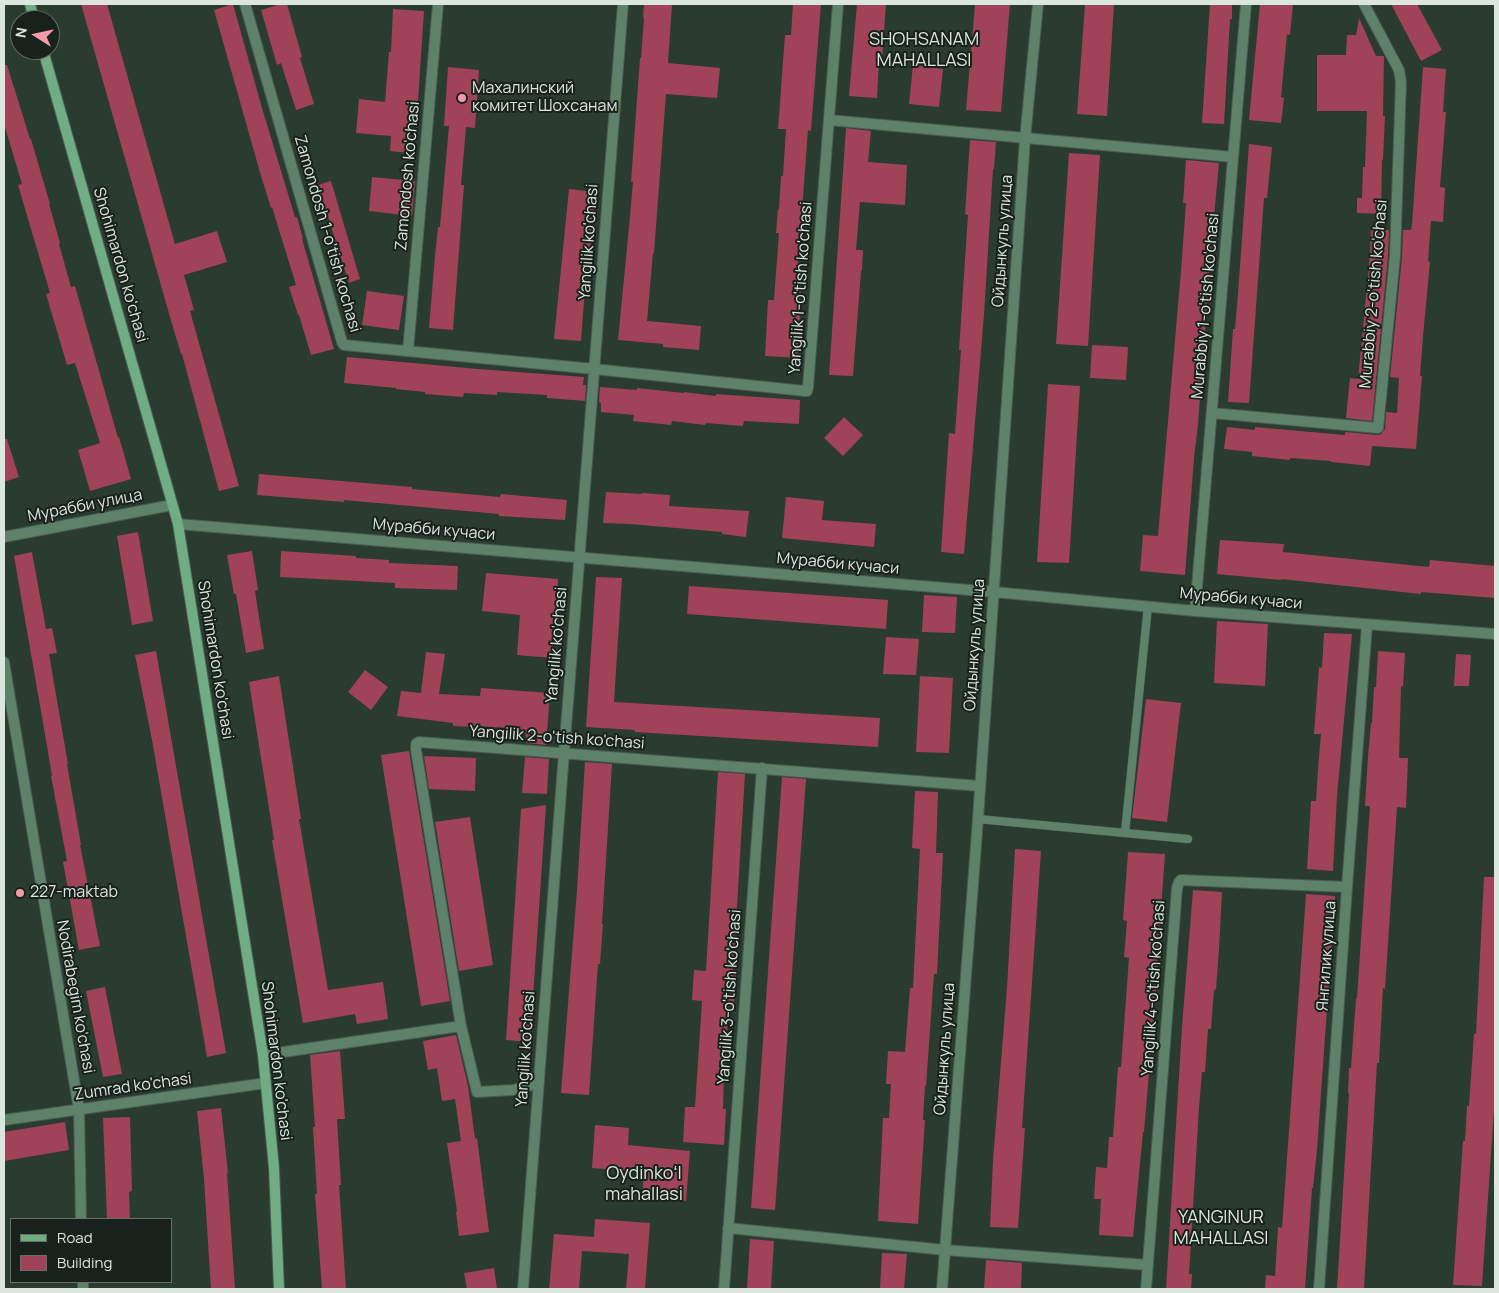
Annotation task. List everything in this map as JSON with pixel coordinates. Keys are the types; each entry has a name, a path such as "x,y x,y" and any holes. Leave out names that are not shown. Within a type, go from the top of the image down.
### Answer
{"main road":[{"name":"Shohimardon ko'chasi","path":"46,60 178,524 263,1055 274,1168 279,1289"}],"street":[{"name":"Zamondosh 1-o'tish kochasi","path":"245,4 344,345 594,369"},
{"name":"Zamondosh ko'chasi","path":"408,351 438,4"},
{"name":"Yangilik ko'chasi","path":"523,1289 623,4"},
{"name":"Yangilik 1-o'tish ko'chasi","path":"594,369 807,391 838,4"},
{"name":"Ойдынкуль улица","path":"942,1289 978,820 1026,139 1038,4"},
{"name":"Murabbiy 1-o'tish ko'chasi","path":"1195,611 1246,4"},
{"name":"Murabbiy 2-o'tish ko'chasi","path":"1212,413 1378,428 1395,256 1401,82 1399,70 1364,4"},
{"path":"829,120 1233,157"},
{"name":"Мурабби улица","path":"4,537 172,505"},
{"name":"Мурабби кучаси","path":"178,524 994,592 1195,611 1495,634"},
{"name":"Янгилик улица","path":"1319,1289 1346,887 1367,624"},
{"name":"Nodirabegim ko'chasi","path":"4,662 79,1110 81,1218"},
{"name":"Yangilik 2-o'tish ko'chasi","path":"539,1083 513,1090 477,1092 461,1026 416,744 419,742 980,786"},
{"name":"Yangilik 3-o'tish ko'chasi","path":"724,1289 762,768"},
{"name":"Yangilik 4-o'tish ko'chasi","path":"1146,1289 1177,888 1179,882 1181,880 1346,887"},
{"path":"263,1055 461,1026"},
{"name":"Zumrad ko'chasi","path":"4,1120 266,1083"},
{"path":"728,1228 945,1250 1148,1266"}],"lane":[{"path":"1125,833 1148,606"},
{"path":"978,820 1188,839"}],"building":[{"path":"81,4 107,4 175,244 217,231 227,262 184,275 194,310 190,311 239,486 219,491 182,354"},
{"path":"233,4 262,108 295,217 297,217 334,349 311,355 289,287 296,285 261,176 214,10"},
{"path":"287,4 302,57 300,58 314,104 296,110 281,63 277,65 261,10"},
{"path":"644,4 672,4 668,63 720,68 717,98 666,94 647,321 701,326 699,350 663,347 663,344 618,340 633,182 631,182"},
{"path":"793,4 821,4 811,131 808,130 798,265 802,265 798,358 765,356 768,300 774,300 779,233 776,233 781,176 783,176 786,129 778,129 785,35 791,35"},
{"path":"857,4 886,4 882,60 879,60 877,98 849,96"},
{"path":"975,4 1010,4 1001,112 966,110"},
{"path":"1085,4 1114,4 1107,116 1077,114"},
{"path":"1210,4 1232,4 1224,124 1202,123"},
{"path":"1260,4 1293,4 1290,35 1287,34 1281,97 1284,98 1281,123 1249,120"},
{"path":"1391,4 1417,4 1442,50 1421,61"},
{"path":"393,9 424,11 418,101 413,101 410,153 390,151 391,136 356,133 359,99 385,102 389,52 391,52"},
{"path":"1359,18 1376,56 1384,56 1383,116 1385,116 1381,214 1357,213 1357,198 1362,198 1367,111 1317,111 1317,55 1346,55 1347,35 1356,35"},
{"path":"4,65 7,65 31,139 71,287 75,286 131,479 90,491 78,450 100,443 75,363 67,365 46,294 50,293 18,185 22,184 4,124"},
{"path":"913,65 943,69 939,107 909,104"},
{"path":"448,67 479,70 475,128 466,127 461,185 464,185 453,330 429,328 449,126 444,126"},
{"path":"1423,67 1446,69 1443,112 1446,112 1440,187 1445,188 1443,222 1431,221 1428,261 1430,262 1416,449 1372,446 1370,466 1331,461 1290,458 1290,460 1252,456 1252,452 1224,449 1227,427 1255,430 1255,427 1345,435 1345,432 1378,435 1385,429 1386,412 1397,413 1399,378 1390,377 1403,230 1411,230 1412,225"},
{"path":"846,128 871,131 868,162 907,165 905,205 860,202 856,250 863,250 853,376 829,375"},
{"path":"970,140 996,142 964,554 941,552 949,433 955,434 961,350 959,350 968,215 965,214"},
{"path":"1249,144 1272,147 1267,198 1264,198 1249,403 1228,402"},
{"path":"1069,153 1100,155 1088,346 1056,344"},
{"path":"1186,160 1219,163 1185,575 1140,571 1143,535 1158,536 1181,271 1186,203 1183,203"},
{"path":"372,177 415,181 412,216 369,211"},
{"path":"331,181 360,279 349,283 318,185"},
{"path":"569,189 596,192 589,261 587,260 581,341 554,339"},
{"path":"1371,230 1389,230 1372,421 1346,418 1350,378 1358,379"},
{"path":"367,291 404,296 399,330 362,325"},
{"path":"1092,345 1128,347 1126,380 1090,378"},
{"path":"347,357 584,377 583,385 586,385 585,401 547,398 547,395 497,392 497,395 464,393 463,397 344,383"},
{"path":"1048,384 1080,386 1069,563 1037,562"},
{"path":"600,387 800,400 799,424 744,421 743,426 706,423 705,425 672,421 671,425 633,421 634,415 601,412 601,403 599,402"},
{"path":"844,417 863,435 843,456 824,438"},
{"path":"4,439 7,439 19,477 4,482"},
{"path":"259,474 412,487 412,489 500,497 501,494 567,500 565,520 499,516 499,514 344,500 344,502 257,495"},
{"path":"606,492 670,495 669,506 749,511 746,537 722,534 722,532 603,523"},
{"path":"786,497 824,501 822,520 876,524 874,547 782,538"},
{"path":"138,532 153,621 132,625 117,536"},
{"path":"1220,540 1284,544 1283,552 1429,567 1430,560 1495,566 1495,598 1421,592 1421,594 1217,574"},
{"path":"252,551 258,590 255,591 264,649 246,653 227,555"},
{"path":"281,551 356,556 356,558 389,560 389,563 458,566 457,590 395,588 395,583 280,577"},
{"path":"32,552 46,629 52,628 57,653 49,654 80,845 100,946 79,950 63,862 67,861 14,556"},
{"path":"486,573 558,579 552,658 517,655 520,615 482,611"},
{"path":"596,577 622,578 614,702 880,718 878,747 635,732 635,730 586,727"},
{"path":"689,586 888,600 886,629 687,614"},
{"path":"924,595 957,597 955,633 922,632"},
{"path":"1217,621 1268,624 1265,686 1214,683"},
{"path":"1324,633 1352,634 1337,796 1333,871 1307,869 1311,801 1316,801 1321,734 1314,734 1319,667 1322,668"},
{"path":"886,637 919,639 916,675 883,674"},
{"path":"156,651 226,1053 207,1057 152,740 135,655"},
{"path":"1378,651 1405,653 1403,687 1401,686 1399,758 1408,758 1406,808 1397,807 1385,989 1383,988 1379,1063 1377,1063 1364,1289 1337,1289 1349,1068 1351,1068 1357,998 1370,806 1365,806 1368,756"},
{"path":"426,652 445,654 439,694 480,696 481,688 550,693 546,745 526,743 526,734 509,732 509,728 453,726 453,723 397,716 401,691 421,693"},
{"path":"1456,654 1471,655 1469,686 1454,686"},
{"path":"365,670 388,687 371,710 348,692"},
{"path":"279,676 301,819 299,819 328,990 383,982 388,1019 357,1024 355,1014 303,1023 272,840 274,840 249,682"},
{"path":"920,676 953,678 949,753 916,752"},
{"path":"1146,699 1181,703 1167,822 1132,818"},
{"path":"409,751 450,1001 421,1006 381,755"},
{"path":"424,756 476,758 475,791 429,789"},
{"path":"525,757 549,759 547,794 522,793"},
{"path":"585,762 612,764 603,924 600,964 598,964 589,1095 561,1093"},
{"path":"718,772 745,774 733,972 736,973 734,1003 729,1003 724,1076 723,1109 726,1109 724,1145 683,1142 685,1107 695,1107 702,1001 692,1000 694,970 706,971"},
{"path":"782,777 806,779 775,1210 751,1208"},
{"path":"915,791 938,792 936,853 943,853 937,974 934,974 925,1085 923,1120 925,1120 918,1224 878,1221 883,1118 889,1118 891,1084 886,1084 888,1051 905,1052 910,988 913,988 920,849 912,848"},
{"path":"546,805 530,1042 506,1040 521,809"},
{"path":"470,817 493,965 459,971 435,822"},
{"path":"1015,849 1041,851 1022,1128 1025,1128 1018,1228 990,1227"},
{"path":"1128,852 1165,854 1156,990 1133,1237 1099,1235 1101,1199 1094,1199 1096,1167 1107,1168 1109,1137 1113,1137 1118,1067 1121,1067 1129,958 1124,957 1127,921 1123,920"},
{"path":"1484,877 1495,877 1495,1095 1482,1286 1453,1285 1463,1141 1465,1141 1467,1106 1469,1106 1474,1034 1476,1034"},
{"path":"1193,890 1222,892 1219,949 1216,990 1214,989 1211,1029 1208,1029 1205,1072 1202,1072 1199,1108 1189,1274 1192,1274 1191,1289 1166,1289 1182,1027"},
{"path":"1306,894 1335,896 1305,1289 1265,1289 1266,1275 1275,1276 1278,1227 1282,1228"},
{"path":"105,987 122,1074 103,1077 86,991"},
{"path":"456,1035 468,1086 475,1139 477,1138 489,1232 459,1236 447,1143 461,1141 455,1099 442,1101 437,1068 428,1070 423,1041"},
{"path":"340,1051 345,1119 337,1119 346,1289 322,1289 315,1194 317,1194 313,1127 315,1127 310,1055"},
{"path":"221,1108 228,1173 235,1289 211,1289 204,1179 197,1111"},
{"path":"130,1117 132,1191 129,1192 130,1218 107,1218 103,1118"},
{"path":"65,1122 69,1150 4,1161 4,1132"},
{"path":"595,1125 629,1128 628,1145 690,1151 686,1201 642,1197 644,1172 592,1168"},
{"path":"595,1219 650,1223 645,1289 626,1289 629,1254 582,1251 579,1289 549,1289 554,1234 594,1237"},
{"path":"750,1239 774,1241 771,1289 747,1289"},
{"path":"882,1253 907,1254 904,1289 880,1289"},
{"path":"986,1260 1022,1263 1021,1289 984,1289"},
{"path":"494,1268 497,1289 467,1289 464,1273"}],"place":[{"name":"Махалинский комитет Шохcанам","path":"462,98"},
{"name":"227-maktab","path":"20,893"}],"district":[{"name":"SHOHSANAM MAHALLASI","path":"924,50"},
{"name":"Oydinkoʻl mahallasi","path":"644,1184"},
{"name":"YANGINUR MAHALLASI","path":"1221,1228"}]}
